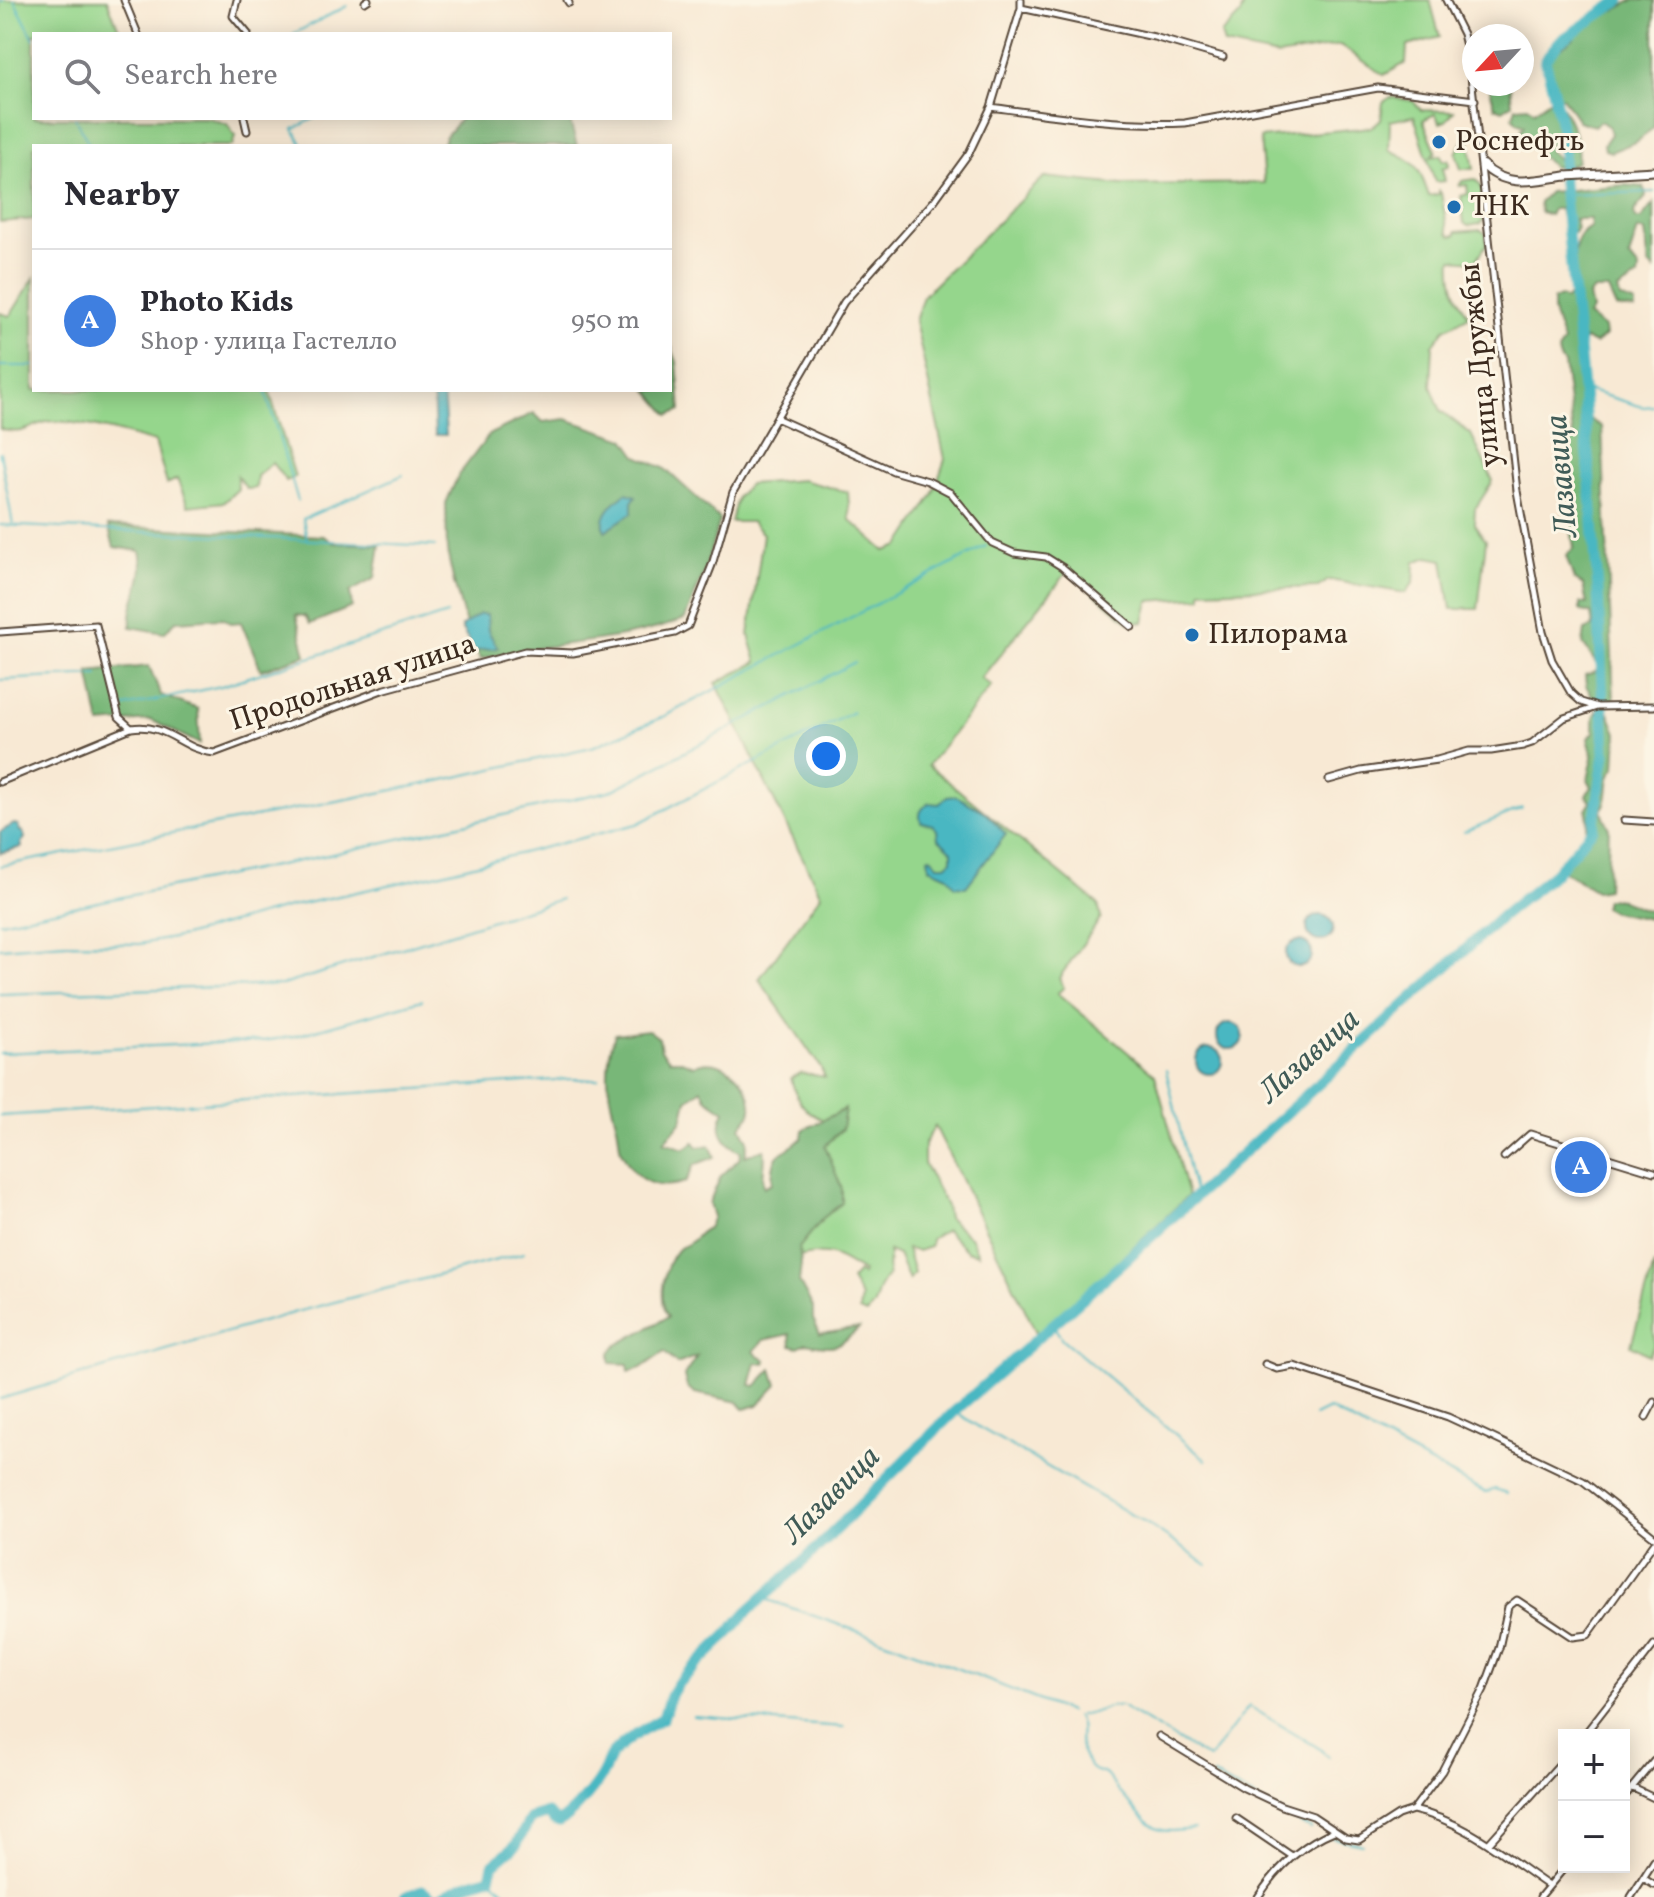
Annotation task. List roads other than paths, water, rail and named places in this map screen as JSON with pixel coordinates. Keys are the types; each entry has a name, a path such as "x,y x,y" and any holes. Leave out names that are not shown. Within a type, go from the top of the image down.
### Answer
{"street":[{"path":"124,0 137,32"},
{"path":"237,0 233,16 246,32"},
{"name":"Продольная улица","path":"131,728 144,726 160,729 203,752 214,753 382,690 525,651 573,653 675,633 688,626 712,565 733,492 844,302 934,201 969,153 991,107 1021,0"},
{"name":"улица Дружбы","path":"1446,0 1463,34 1475,100 1517,491 1543,632 1552,660 1571,693 1581,702 1597,707"},
{"path":"1021,8 1154,37 1223,57"},
{"path":"991,107 1075,119 1159,124 1185,123 1378,88 1475,100"},
{"path":"244,120 247,131"},
{"path":"1483,165 1494,177 1507,181 1654,171"},
{"path":"776,418 893,471 928,481 951,493 992,543 1014,553 1046,557 1132,627"},
{"path":"0,632 96,625 119,717 131,728 0,782"},
{"path":"1329,780 1469,751 1523,746 1532,743 1564,718 1597,707 1654,706"},
{"path":"1624,820 1654,822"},
{"path":"1504,1157 1530,1134 1654,1172"},
{"path":"1265,1364 1277,1369 1294,1366 1448,1417 1583,1481 1654,1540 1588,1635 1573,1637 1517,1600 1508,1607 1499,1648 1466,1728 1442,1771 1413,1810"},
{"path":"1646,1417 1654,1402"},
{"path":"1589,1729 1654,1645"},
{"path":"1159,1736 1244,1788 1313,1816 1346,1838 1359,1840 1398,1815 1413,1810 1437,1815 1459,1824 1549,1886"},
{"path":"1630,1791 1654,1761"},
{"path":"1488,1844 1558,1766"},
{"path":"1633,1788 1654,1798"},
{"path":"1236,1818 1292,1856"},
{"path":"1258,1897 1292,1856 1317,1838 1335,1831"},
{"path":"1631,1897 1654,1861"},
{"path":"1540,1897 1560,1873"},
{"path":"1643,1878 1654,1885"}],"water":[{"path":"433,392 443,392 446,435 435,435"},
{"path":"626,493 636,496 632,502 632,513 605,531 606,514"},
{"path":"480,614 487,615 488,631 498,648 475,651 462,630 462,626"},
{"path":"956,796 985,812 1006,834 966,887 955,886 948,876 930,868 928,858 931,857 938,865 946,865 952,860 952,851 938,838 933,825 920,819 921,811 929,803 939,804 947,797"},
{"path":"14,824 23,832 22,847 0,853 0,832"},
{"path":"1320,915 1330,918 1333,928 1330,938 1320,941 1310,938 1307,928 1310,918"},
{"path":"1299,941 1309,944 1312,954 1309,964 1299,967 1289,964 1286,954 1289,944"},
{"path":"1230,1023 1240,1026 1243,1036 1240,1046 1230,1049 1220,1046 1217,1036 1220,1026"},
{"path":"1209,1048 1219,1051 1222,1061 1219,1071 1209,1074 1199,1071 1196,1061 1199,1051"}],"waterway":[{"path":"0,2 4,0"},
{"path":"14,0 32,35"},
{"name":"Лазавица","path":"441,1897 490,1877 493,1865 516,1845 530,1819 548,1813 559,1822 571,1813 596,1784 612,1754 663,1718 670,1696 679,1682 955,1411 1127,1259 1501,917 1555,873 1593,829 1605,754 1598,589 1562,173 1563,146 1545,59 1560,41 1621,0"},
{"path":"297,32 347,6"},
{"path":"76,120 89,144"},
{"path":"302,144 294,129 311,120"},
{"path":"1564,195 1654,192"},
{"path":"0,366 32,366"},
{"path":"1583,389 1643,407 1654,406"},
{"path":"266,392 298,501"},
{"path":"0,452 13,525"},
{"path":"307,540 303,519 403,475"},
{"path":"0,525 435,546"},
{"path":"1,866 425,784 592,747 661,718 986,546"},
{"path":"125,707 221,686 447,614"},
{"path":"0,922 328,855 613,790 855,662"},
{"path":"0,680 98,675"},
{"path":"0,948 65,943 139,944 184,936 293,906 434,875 637,824 853,712"},
{"path":"1464,832 1522,808"},
{"path":"0,994 282,985 561,899"},
{"path":"0,1053 263,1041 295,1036 422,1000"},
{"path":"1166,1070 1195,1196"},
{"path":"0,1116 598,1079"},
{"path":"0,1399 296,1312 524,1253"},
{"path":"1053,1325 1062,1339 1206,1460"},
{"path":"1315,1416 1329,1409 1486,1493 1495,1489 1507,1493"},
{"path":"955,1411 1149,1525 1207,1565"},
{"path":"763,1598 897,1645 1069,1712"},
{"path":"1079,1715 1121,1706 1209,1759 1249,1706 1329,1757"},
{"name":"Лазавица","path":"665,1713 671,1713"},
{"path":"693,1716 844,1727"},
{"path":"1076,1716 1080,1725 1082,1752 1091,1768 1105,1774 1146,1821 1167,1831 1194,1829"},
{"path":"1213,1775 1311,1829"},
{"path":"1327,1837 1362,1844"},
{"path":"490,1877 512,1897"},
{"name":"Лазавица","path":"405,1897 422,1890 432,1897"}],"place":[{"name":"Роснефть","path":"1439,142"},
{"name":"ТНК","path":"1454,207"},
{"name":"Пилорама","path":"1192,635"},
{"name":"Photo Kids","path":"1581,1167"}]}
